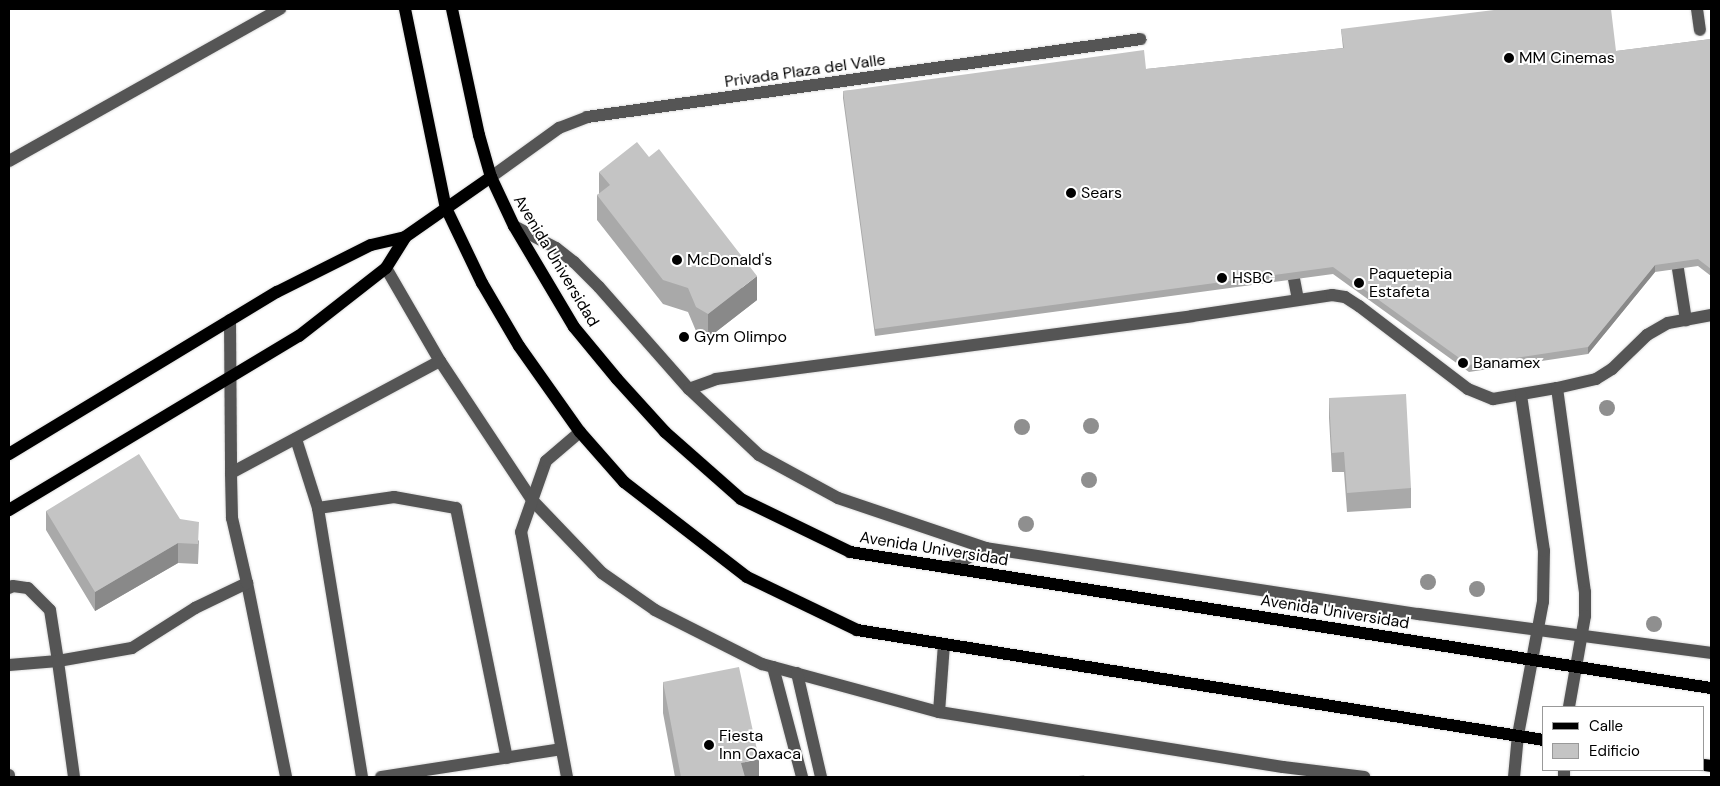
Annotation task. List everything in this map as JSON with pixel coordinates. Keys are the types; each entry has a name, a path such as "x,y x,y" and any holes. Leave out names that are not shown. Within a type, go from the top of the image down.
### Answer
{"main road":[{"path":"405,9 446,208 482,283 519,346 580,432 624,482 747,577 857,630 1542,740"},
{"name":"Avenida Universidad","path":"452,9 479,135 491,177 514,226 574,327 617,379 666,432 741,500 850,552 1711,688"},
{"path":"9,510 298,336 386,268 406,237 491,177"},
{"path":"9,454 277,292 371,245 406,237"}],"street":[{"path":"9,161 280,9"},
{"path":"1697,9 1700,30"},
{"name":"Privada Plaza del Valle","path":"491,177 559,128 587,117 1141,39"},
{"path":"514,226 556,248 574,262 599,287 688,389 758,455 838,498 986,548 1419,614 1711,653"},
{"path":"386,268 440,361 532,500 610,578 655,610 762,664 939,712 1304,773 1364,777"},
{"path":"1678,269 1686,320"},
{"path":"1294,278 1298,300"},
{"path":"688,389 716,379 1192,316 1332,295 1345,297 1468,389 1493,398 1521,395 1596,379 1612,369 1647,336 1668,323 1711,315"},
{"path":"230,320 232,518 286,777"},
{"path":"231,473 440,361"},
{"path":"1558,388 1585,592 1581,636 1569,706"},
{"path":"1514,777 1518,735 1543,602 1544,551 1521,395"},
{"path":"567,777 521,532 546,461 580,432"},
{"path":"296,439 318,508 362,777"},
{"path":"318,508 394,497 456,508 506,758"},
{"path":"948,568 986,548"},
{"path":"9,665 58,662 132,648 195,608 247,583"},
{"path":"9,588 13,586 28,588 50,610 74,777"},
{"path":"939,712 944,644"},
{"path":"773,667 802,777"},
{"path":"797,673 821,777"},
{"path":"381,777 561,749"}],"building":[{"path":"1502,9 1611,9 1616,51 1711,39 1711,269 1698,259 1655,265 1588,347 1469,365 1333,267 875,329 843,91 1144,50 1146,69 1344,48 1341,29"},
{"name":"McDonald's","path":"637,142 649,157 659,149 757,276 708,314 696,307 688,288 663,280 597,195 610,185 599,172"},
{"path":"1406,394 1411,488 1347,493 1344,452 1332,453 1329,398"},
{"path":"139,454 180,519 199,522 198,544 178,543 95,592 46,511"},
{"name":"Fiesta Inn Oaxaca","path":"739,667 759,759 741,763 745,777 681,777 663,682"}],"place":[{"name":"MM Cinemas","path":"1509,58"},
{"name":"Sears","path":"1071,193"},
{"name":"McDonald's","path":"677,260"},
{"name":"HSBC","path":"1222,278"},
{"name":"Paquetepia Estafeta","path":"1359,283"},
{"name":"Gym Olimpo","path":"684,337"},
{"name":"Banamex","path":"1463,363"},
{"name":"Fiesta Inn Oaxaca","path":"709,745"}]}
